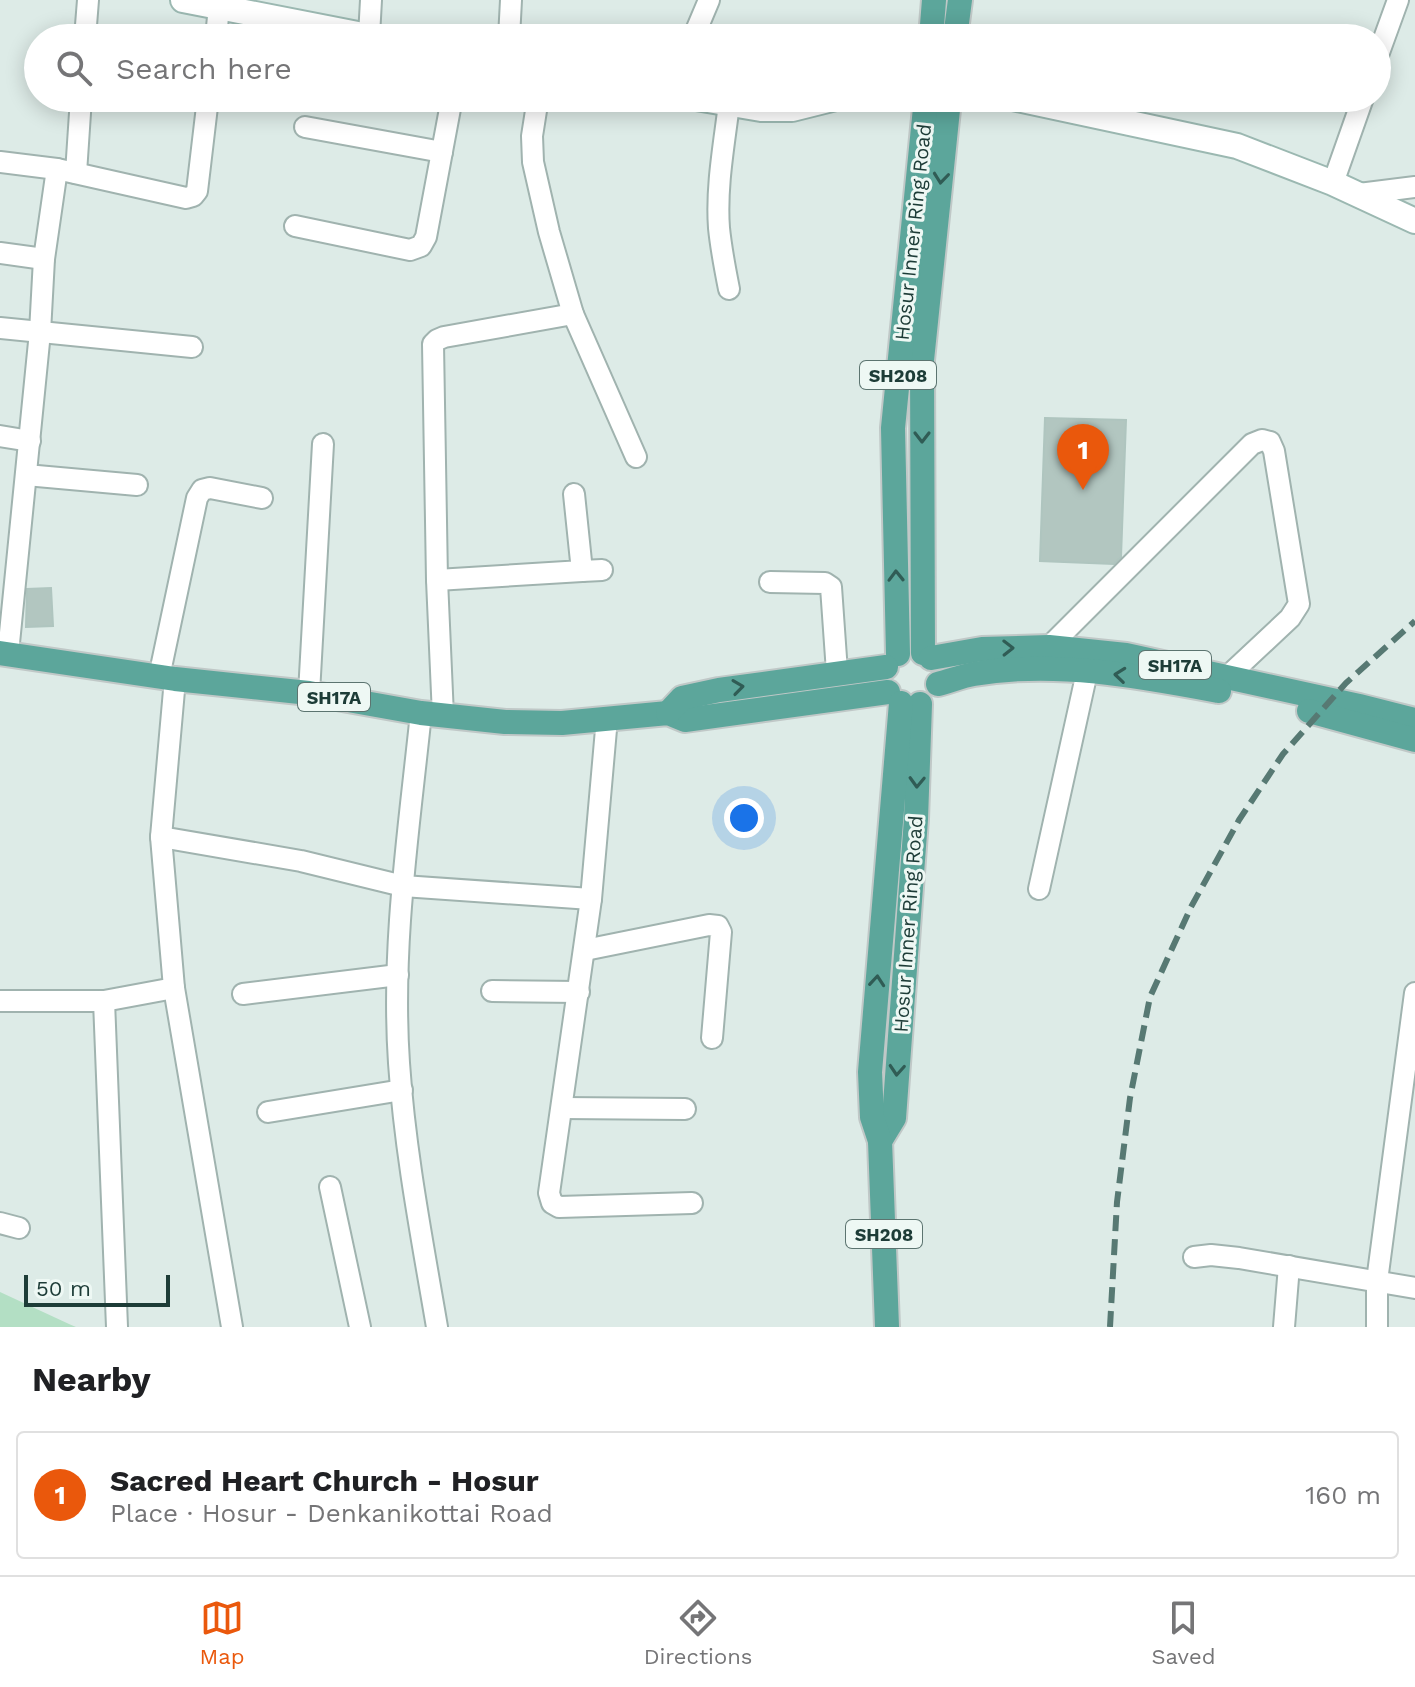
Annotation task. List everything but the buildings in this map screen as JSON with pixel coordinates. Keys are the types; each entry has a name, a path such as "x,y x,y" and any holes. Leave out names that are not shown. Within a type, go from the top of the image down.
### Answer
{"main road":[{"path":"183,0 308,24"},
{"path":"932,24 934,0"},
{"path":"957,24 960,0"},
{"name":"Hosur Inner Ring Road","path":"892,660 893,428 937,112"},
{"name":"Hosur Inner Ring Road","path":"927,655 922,360 938,112"},
{"path":"1078,112 1237,146 1333,183 1415,221"},
{"name":"SH17A","path":"668,713 682,698 837,672 892,660 915,650 927,655 1049,647 1126,655 1415,720"},
{"name":"SH17A","path":"4,653 167,678 309,693 432,714 537,724 668,713 685,720 903,700"},
{"path":"892,660 885,684 903,700 928,700 935,693 939,675 927,655"},
{"name":"SH17A","path":"938,684 972,674 1020,669 1126,675 1317,712 1415,740"},
{"name":"Hosur Inner Ring Road","path":"887,1327 880,1141 872,1117 870,1072 903,700"}],"street":[{"path":"86,24 88,0"},
{"path":"371,0 372,24"},
{"path":"510,24 511,0"},
{"path":"699,24 709,0"},
{"path":"1388,24 1396,1"},
{"path":"217,24 219,6"},
{"path":"4,653 30,441 44,259 78,112"},
{"path":"0,162 66,171 186,198 197,191 206,112"},
{"path":"295,226 410,250 421,246 426,237 449,112"},
{"path":"536,112 532,136 533,162 549,232 573,314 636,457"},
{"path":"728,112 721,170 719,228 729,289"},
{"path":"1333,183 1358,112"},
{"path":"305,127 442,152"},
{"path":"1359,194 1415,187"},
{"path":"0,253 44,259"},
{"path":"437,1327 409,1169 399,1061 398,975 403,886 432,714 437,580 433,344 444,337 573,314"},
{"path":"0,328 192,347"},
{"path":"0,436 30,441"},
{"path":"1049,647 1252,444 1262,440 1270,442 1274,451 1299,604 1290,618 1227,677"},
{"path":"309,693 323,444"},
{"path":"26,475 137,485"},
{"path":"232,1327 174,988 161,837 167,678 197,498 202,490 210,488 262,498"},
{"path":"437,580 592,570 574,494"},
{"path":"770,582 825,583 831,587 837,672"},
{"path":"1039,889 1087,672"},
{"path":"607,718 585,950 549,1193 552,1203 559,1207 692,1203"},
{"path":"161,837 301,861 403,886 591,899"},
{"path":"585,950 709,925 718,926 721,932 712,1038"},
{"path":"243,994 398,975"},
{"path":"0,1001 104,1001 174,988"},
{"path":"492,991 579,992"},
{"path":"1377,1327 1377,1281 1415,993"},
{"path":"104,1001 117,1327"},
{"path":"268,1112 402,1090"},
{"path":"562,1108 685,1109"},
{"path":"330,1187 360,1327"},
{"path":"1194,1257 1211,1255 1415,1288"},
{"path":"1284,1327 1289,1266"}],"green space":[{"path":"0,1292 69,1324 76,1327 0,1327"}],"railway":[{"path":"1110,1327 1117,1202 1130,1098 1150,997 1191,907 1239,820 1283,754 1346,683 1415,621"}],"place":[{"name":"Sacred Heart Church - Hosur","path":"1083,490"}]}
